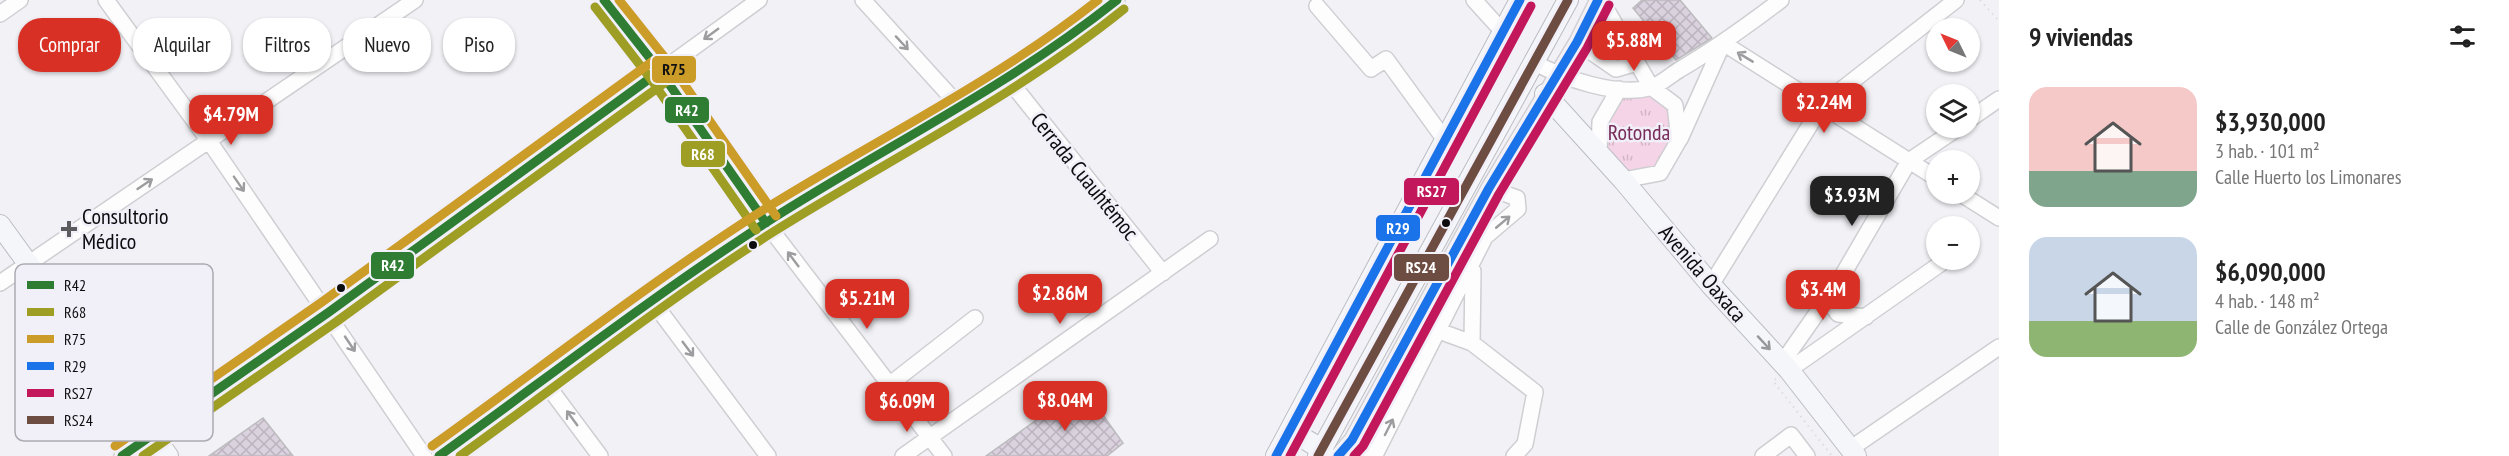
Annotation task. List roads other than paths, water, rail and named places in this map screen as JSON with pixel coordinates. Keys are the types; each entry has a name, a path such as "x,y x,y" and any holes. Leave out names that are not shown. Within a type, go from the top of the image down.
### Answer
{"main road":[{"path":"1276,456 1520,0"},
{"path":"1335,344 1332,367 1304,416 1300,429 1303,438 1328,454 1533,62 1568,0"},
{"name":"Avenida Oaxaca","path":"1545,94 1623,180 1711,285 1786,367 1853,453"},
{"path":"0,225 27,264"},
{"path":"158,441 168,456"}],"street":[{"path":"0,14 20,0"},
{"path":"106,0 209,141 328,312 424,456"},
{"path":"27,264 415,0"},
{"path":"604,0 660,71 766,223 944,456"},
{"path":"213,391 328,312 759,0"},
{"path":"862,0 961,108"},
{"path":"439,456 766,223 1008,79 1082,30 1117,0"},
{"path":"1474,0 1503,32"},
{"path":"1328,454 1352,440 1468,227 1600,0"},
{"path":"1600,0 1651,87 1675,105 1679,140"},
{"path":"1533,62 1580,83 1619,89 1651,87 1723,43 1781,0"},
{"path":"1711,285 1823,104 1956,0"},
{"path":"1317,6 1371,69 1386,58 1445,140"},
{"path":"1577,42 1616,69 1637,63"},
{"path":"1723,43 1823,104 1926,172"},
{"path":"1623,180 1660,173 1679,140 1723,43"},
{"name":"Cerrada Cuauhtémoc","path":"1008,79 1163,273"},
{"path":"1599,154 1600,122 1619,89"},
{"path":"1980,112 1999,99"},
{"path":"1786,367 1909,161 1943,138"},
{"path":"1352,440 1375,456 1473,266 1485,237 1518,210 1517,198 1490,188"},
{"path":"1977,204 1999,218"},
{"path":"1468,227 1485,237"},
{"path":"903,456 1210,239"},
{"path":"1472,343 1473,266"},
{"path":"1786,367 1866,317 1932,270"},
{"path":"0,283 15,272"},
{"path":"1838,283 1833,307 1838,314 1866,317"},
{"path":"653,302 768,456"},
{"path":"889,385 975,318"},
{"path":"1439,331 1472,343 1535,392 1525,444 1514,456"},
{"path":"1853,453 1999,347"},
{"path":"544,381 600,456"},
{"path":"1763,456 1791,435 1807,456"},
{"path":"122,456 142,441"}],"place":[{"name":"Consultorio Médico","path":"69,229"}],"park label":[{"name":"Rotonda","path":"1639,132"}]}
